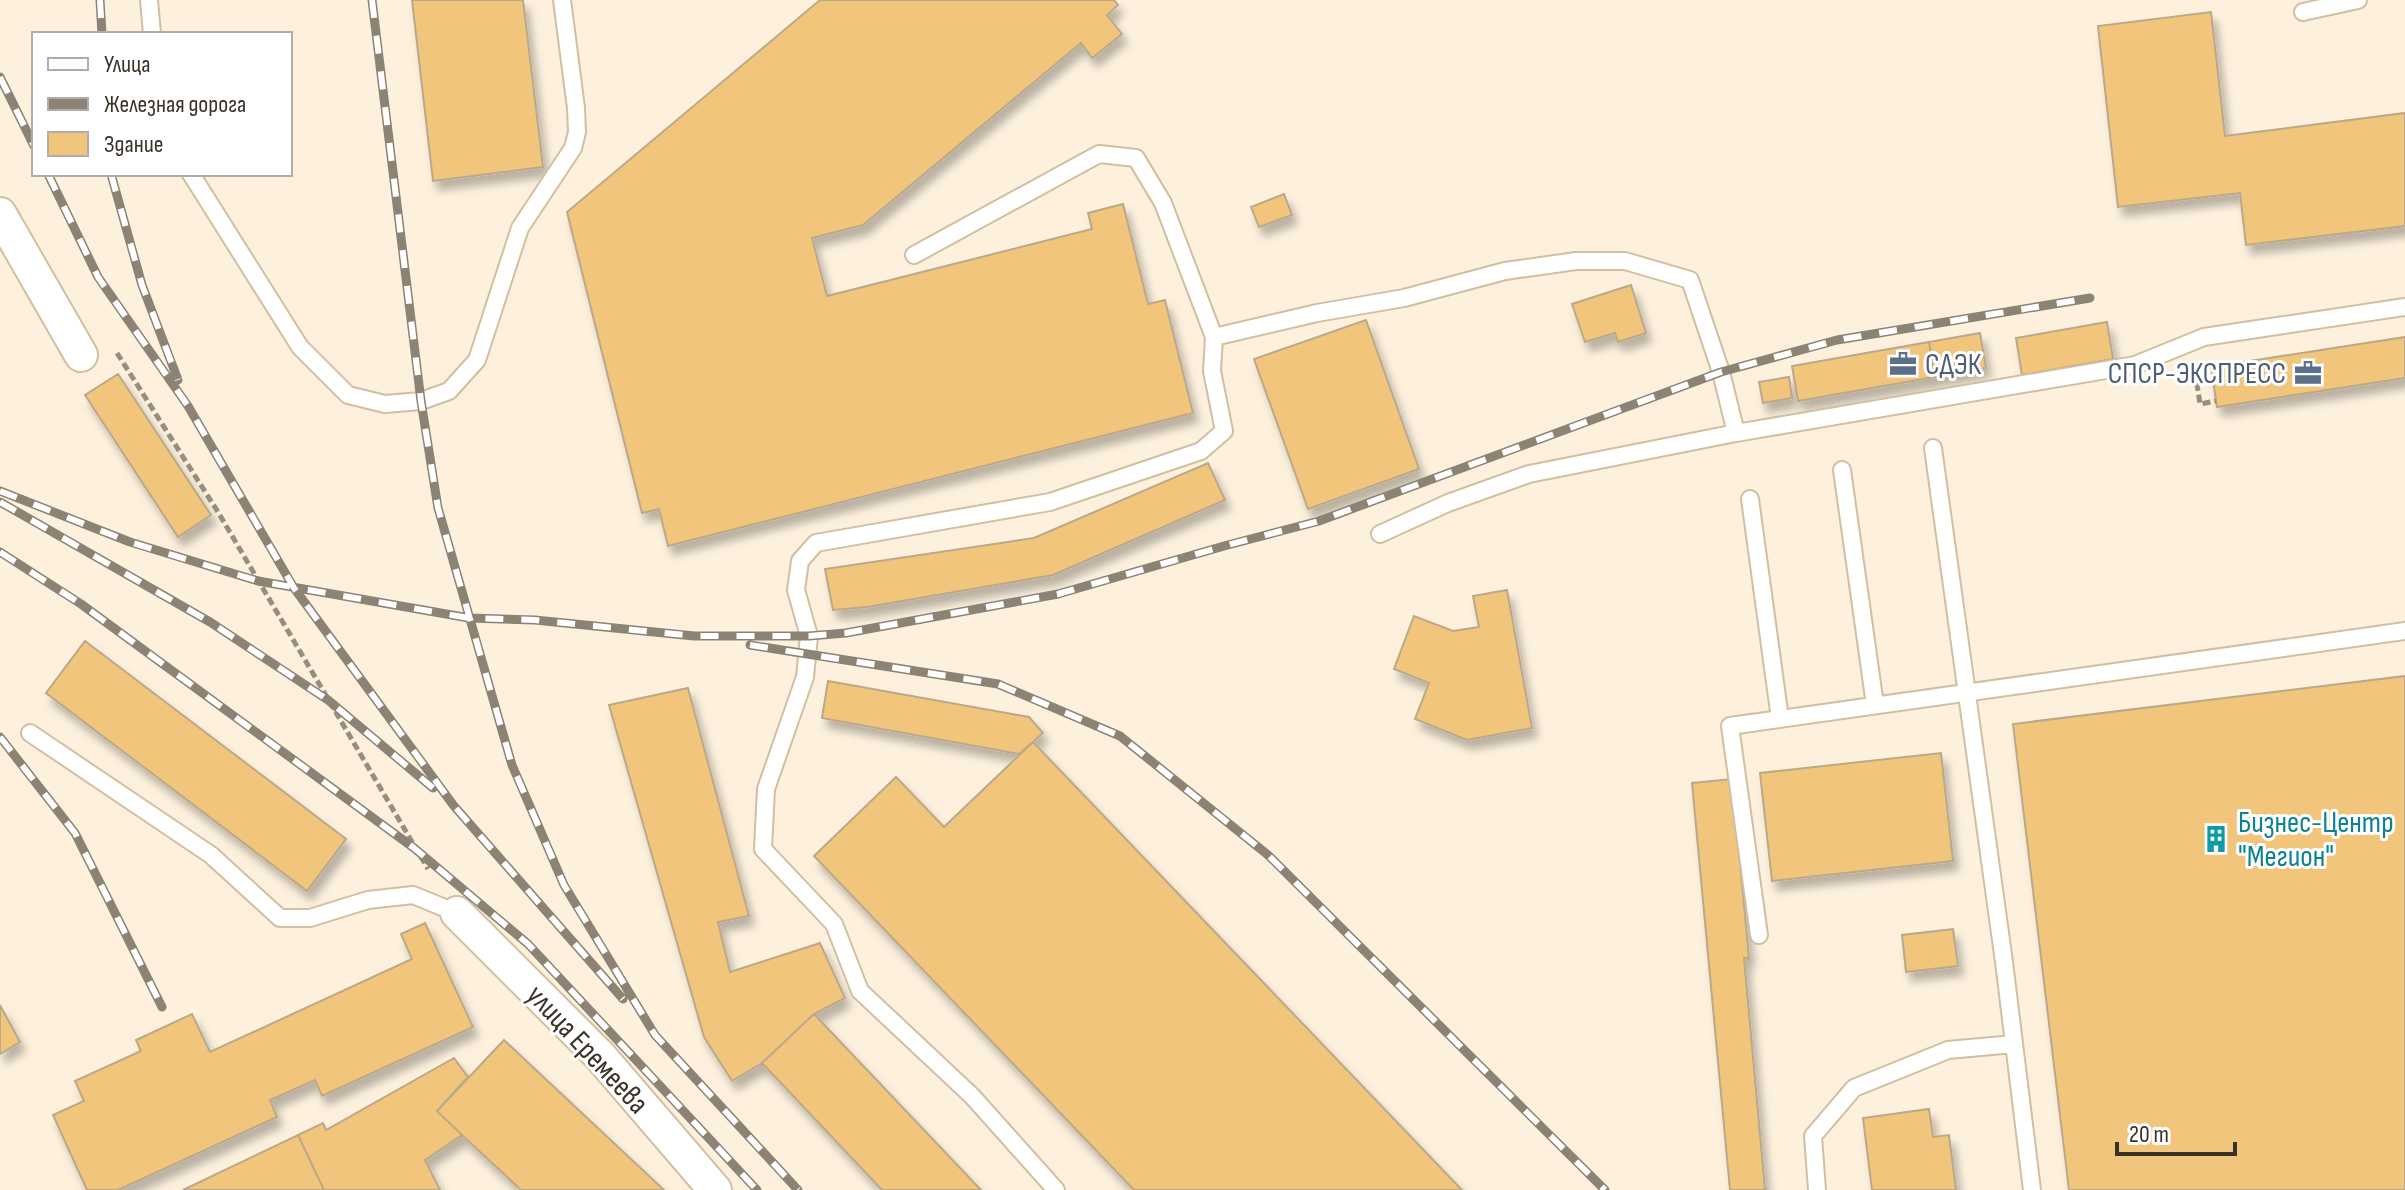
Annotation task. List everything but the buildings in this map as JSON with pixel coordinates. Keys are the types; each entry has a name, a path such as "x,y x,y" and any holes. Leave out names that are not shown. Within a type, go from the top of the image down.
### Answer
{"street":[{"path":"0,214 81,355"},
{"name":"улица Еремеева","path":"457,913 600,1056 715,1190"}],"lane":[{"path":"149,0 152,32"},
{"path":"192,176 300,347 348,395 385,404 421,401 449,391 477,360 520,228 561,168 575,140 576,108 562,0"},
{"path":"2303,12 2358,0"},
{"path":"914,255 1099,154 1136,158 1163,203 1214,337 1212,371 1224,431 1201,451 1050,502 816,543 800,561 796,590 809,636 805,677 766,789 763,849 834,924 860,991 972,1096 1056,1190"},
{"path":"1214,337 1317,313 1404,298 1505,271 1576,261 1625,261 1690,280 1721,372 1736,433"},
{"path":"1380,534 1448,503 1529,474 1736,433 2135,365 2204,337 2405,307"},
{"path":"1933,448 2032,1190"},
{"path":"1842,470 1875,705"},
{"path":"1750,499 1780,719"},
{"path":"1759,935 1730,726 2405,631"},
{"path":"30,733 211,855 280,918 310,918 368,900 413,895 457,913"},
{"path":"1817,1190 1813,1136 1854,1088 1948,1050 2014,1044"}],"path":[{"path":"2190,342 2200,404 2216,401"},
{"path":"81,355 115,351 218,512 414,848 457,913"}],"railway":[{"path":"100,0 102,32"},
{"path":"372,0 421,401 438,508 512,765 564,885 655,1035 798,1190"},
{"path":"0,77 32,142"},
{"path":"49,176 98,277 188,406 294,588 454,806 623,999"},
{"path":"112,176 142,285 178,380"},
{"path":"0,491 130,542 258,581 469,618 535,620 694,636 846,633 1058,594 1319,521 1721,372 1837,340 2090,298"},
{"path":"0,502 210,622 328,700 433,788"},
{"path":"0,552 81,604 414,848 528,944 757,1190"},
{"path":"750,645 998,684 1120,736 1268,855 1605,1190"},
{"path":"0,737 75,833 162,1007"}],"place":[{"name":"СДЭК","path":"1903,364"},
{"name":"СПСР-ЭКСПРЕСС","path":"2308,373"},
{"name":"Бизнес-Центр \"Мегион\"","path":"2216,839"}]}
